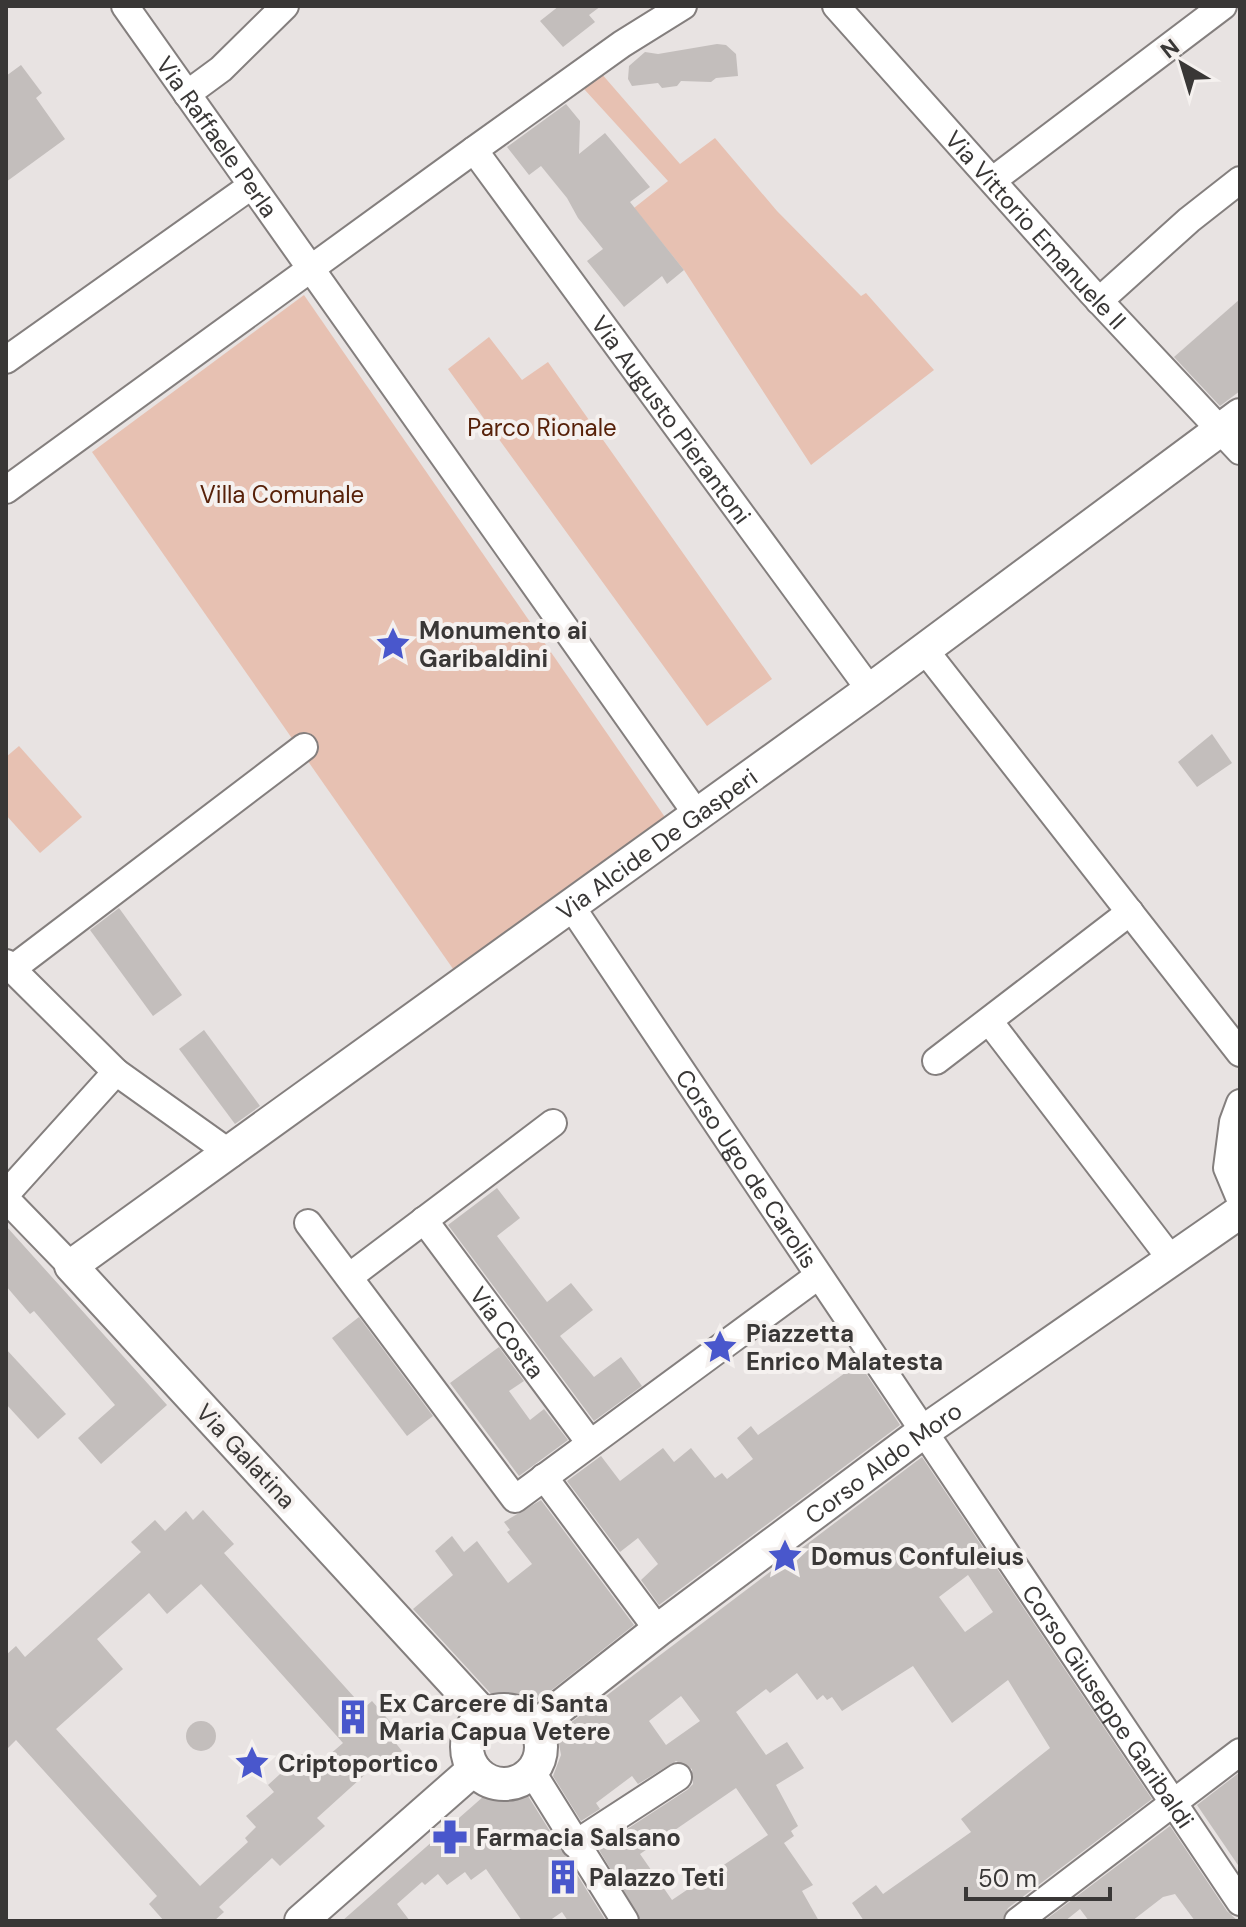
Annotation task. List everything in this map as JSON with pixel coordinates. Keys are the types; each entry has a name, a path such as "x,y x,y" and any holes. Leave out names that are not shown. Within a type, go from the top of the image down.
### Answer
{"main road":[{"name":"Via Alcide De Gasperi","path":"71,1266 231,1154 924,649 1234,432"},
{"name":"Corso Aldo Moro","path":"536,1726 658,1630 923,1432 1240,1212"},
{"name":"Via Galatina","path":"71,1266 484,1715"},
{"path":"494,1710 518,1712 536,1726 542,1750 532,1772 513,1784 502,1785 481,1777 474,1769 466,1746 475,1724 484,1715 494,1710"},
{"path":"301,1921 474,1769"}],"street":[{"name":"Via Raffaele Perla","path":"125,6 636,723 696,813"},
{"path":"187,94 221,69 285,6"},
{"path":"6,490 474,150 666,13 683,6"},
{"name":"Via Vittorio Emanuele II","path":"836,6 1099,301 1234,432"},
{"path":"993,180 1223,6"},
{"name":"Via Augusto Pierantoni","path":"474,150 870,690"},
{"path":"1099,301 1189,220 1240,180"},
{"path":"6,360 251,186"},
{"path":"924,649 1240,1053"},
{"path":"231,1154 116,1072 9,966 304,747"},
{"name":"Corso Ugo de Carolis","path":"571,906 923,1432"},
{"path":"936,1061 1130,912"},
{"path":"989,1021 1171,1259"},
{"path":"6,1197 116,1072"},
{"path":"1240,1103 1233,1122 1227,1168 1240,1199"},
{"path":"349,1277 553,1123"},
{"name":"Via Galatina","path":"6,1197 71,1266"},
{"name":"Via Costa","path":"424,1220 590,1443"},
{"path":"308,1223 515,1499 818,1276"},
{"name":"Corso Giuseppe Garibaldi","path":"923,1432 1240,1902"},
{"path":"544,1477 658,1630"},
{"path":"1018,1921 1240,1752"},
{"path":"532,1772 625,1921"},
{"path":"575,1844 678,1777"}],"green space":[{"path":"594,65 680,164 715,138 777,211 861,296 866,293 934,370 811,465 684,270 634,208 668,181 574,78"},
{"name":"Villa Comunale","path":"304,295 669,823 458,976 92,452"},
{"name":"Parco Rionale","path":"489,337 522,380 548,362 772,679 707,726 448,369"},
{"path":"19,746 82,817 40,853 6,815 6,757"}],"building":[{"path":"559,6 601,6 589,15 595,22 563,47 540,21"},
{"path":"726,45 736,54 738,76 716,78 711,82 681,81 677,86 662,88 658,83 632,86 628,79 629,66 645,52 658,54"},
{"path":"21,65 42,93 36,98 65,139 6,182 6,76"},
{"path":"566,104 580,121 579,154 605,133 650,187 630,202 684,270 667,284 662,276 624,307 587,261 603,249 578,218 567,198 541,166 529,175 507,147"},
{"path":"1240,299 1240,391 1220,406 1174,357"},
{"path":"1212,734 1232,763 1197,787 1178,762"},
{"path":"119,908 182,995 153,1016 90,930"},
{"path":"204,1030 260,1106 235,1124 179,1049"},
{"path":"497,1188 520,1218 497,1236 547,1302 571,1283 593,1310 560,1336 594,1377 621,1357 642,1386 594,1421 448,1225"},
{"path":"6,1226 167,1405 101,1464 78,1438 115,1405 34,1311 30,1314 6,1286"},
{"path":"359,1317 433,1416 407,1436 332,1338"},
{"path":"499,1347 524,1381 509,1391 530,1420 544,1409 568,1440 519,1476 450,1383"},
{"path":"6,1349 66,1414 38,1439 6,1404"},
{"path":"859,1363 900,1425 659,1605 641,1580 658,1564 638,1538 620,1552 567,1481 601,1456 620,1481 663,1448 674,1462 691,1448 715,1478 722,1473 727,1479 753,1459 737,1438 751,1426 758,1435"},
{"path":"922,1457 1152,1799 1008,1908 1002,1921 864,1921 852,1903 876,1885 883,1894 971,1832 961,1819 1050,1748 1008,1680 952,1723 913,1666 842,1711 832,1697 827,1700 823,1695 817,1700 797,1673 770,1693 766,1689 736,1712 766,1755 787,1742 804,1768 776,1785 798,1826 791,1831 794,1836 784,1843 813,1885 802,1891 819,1921 641,1921 598,1848 687,1790 693,1784 692,1769 676,1761 638,1784 632,1776 596,1803 600,1809 581,1821 553,1776 561,1755 557,1733","holes":["968,1575 993,1612 965,1632 939,1597","681,1696 700,1721 666,1745 649,1721","736,1788 768,1835 672,1900 640,1854"]},
{"path":"541,1500 634,1625 534,1704 513,1695 493,1696 413,1609 453,1575 435,1551 452,1536 464,1552 477,1541 508,1583 532,1564 507,1532 510,1530 504,1522"},
{"name":"Ex Carcere di Santa Maria Capua Vetere","path":"203,1510 234,1544 224,1553 364,1708 372,1701 401,1734 394,1741 402,1751 375,1775 370,1770 317,1818 325,1826 280,1866 272,1858 219,1907 224,1912 214,1921 164,1921 149,1904 157,1896 16,1740 6,1750 6,1655 16,1646 25,1657 141,1552 131,1542 155,1520 165,1531 186,1511 193,1520","holes":["201,1584 343,1743 314,1768 302,1754 268,1785 274,1792 246,1816 256,1827 245,1838 248,1842 200,1886 56,1729 123,1669 97,1639 149,1593 167,1614"]},
{"path":"201,1721 212,1725 216,1736 212,1747 201,1751 190,1747 186,1736 190,1725"},
{"path":"1240,1772 1240,1868 1197,1805"},
{"path":"484,1796 498,1800 528,1796 606,1921 568,1921 562,1912 549,1921 522,1921 486,1869 471,1880 465,1872 447,1885 438,1874 425,1885 422,1882 397,1904 410,1921 342,1921"},
{"path":"1170,1826 1227,1911 1238,1921 1195,1921 1175,1894 1163,1897 1132,1921 1089,1921 1080,1909 1065,1921 1044,1921"}],"place":[{"name":"Monumento ai Garibaldini","path":"393,644"},
{"name":"Piazzetta Enrico Malatesta","path":"720,1347"},
{"name":"Domus Confuleius","path":"785,1556"},
{"name":"Ex Carcere di Santa Maria Capua Vetere","path":"353,1717"},
{"name":"Criptoportico","path":"252,1763"},
{"name":"Farmacia Salsano","path":"450,1837"},
{"name":"Palazzo Teti","path":"563,1877"}]}
